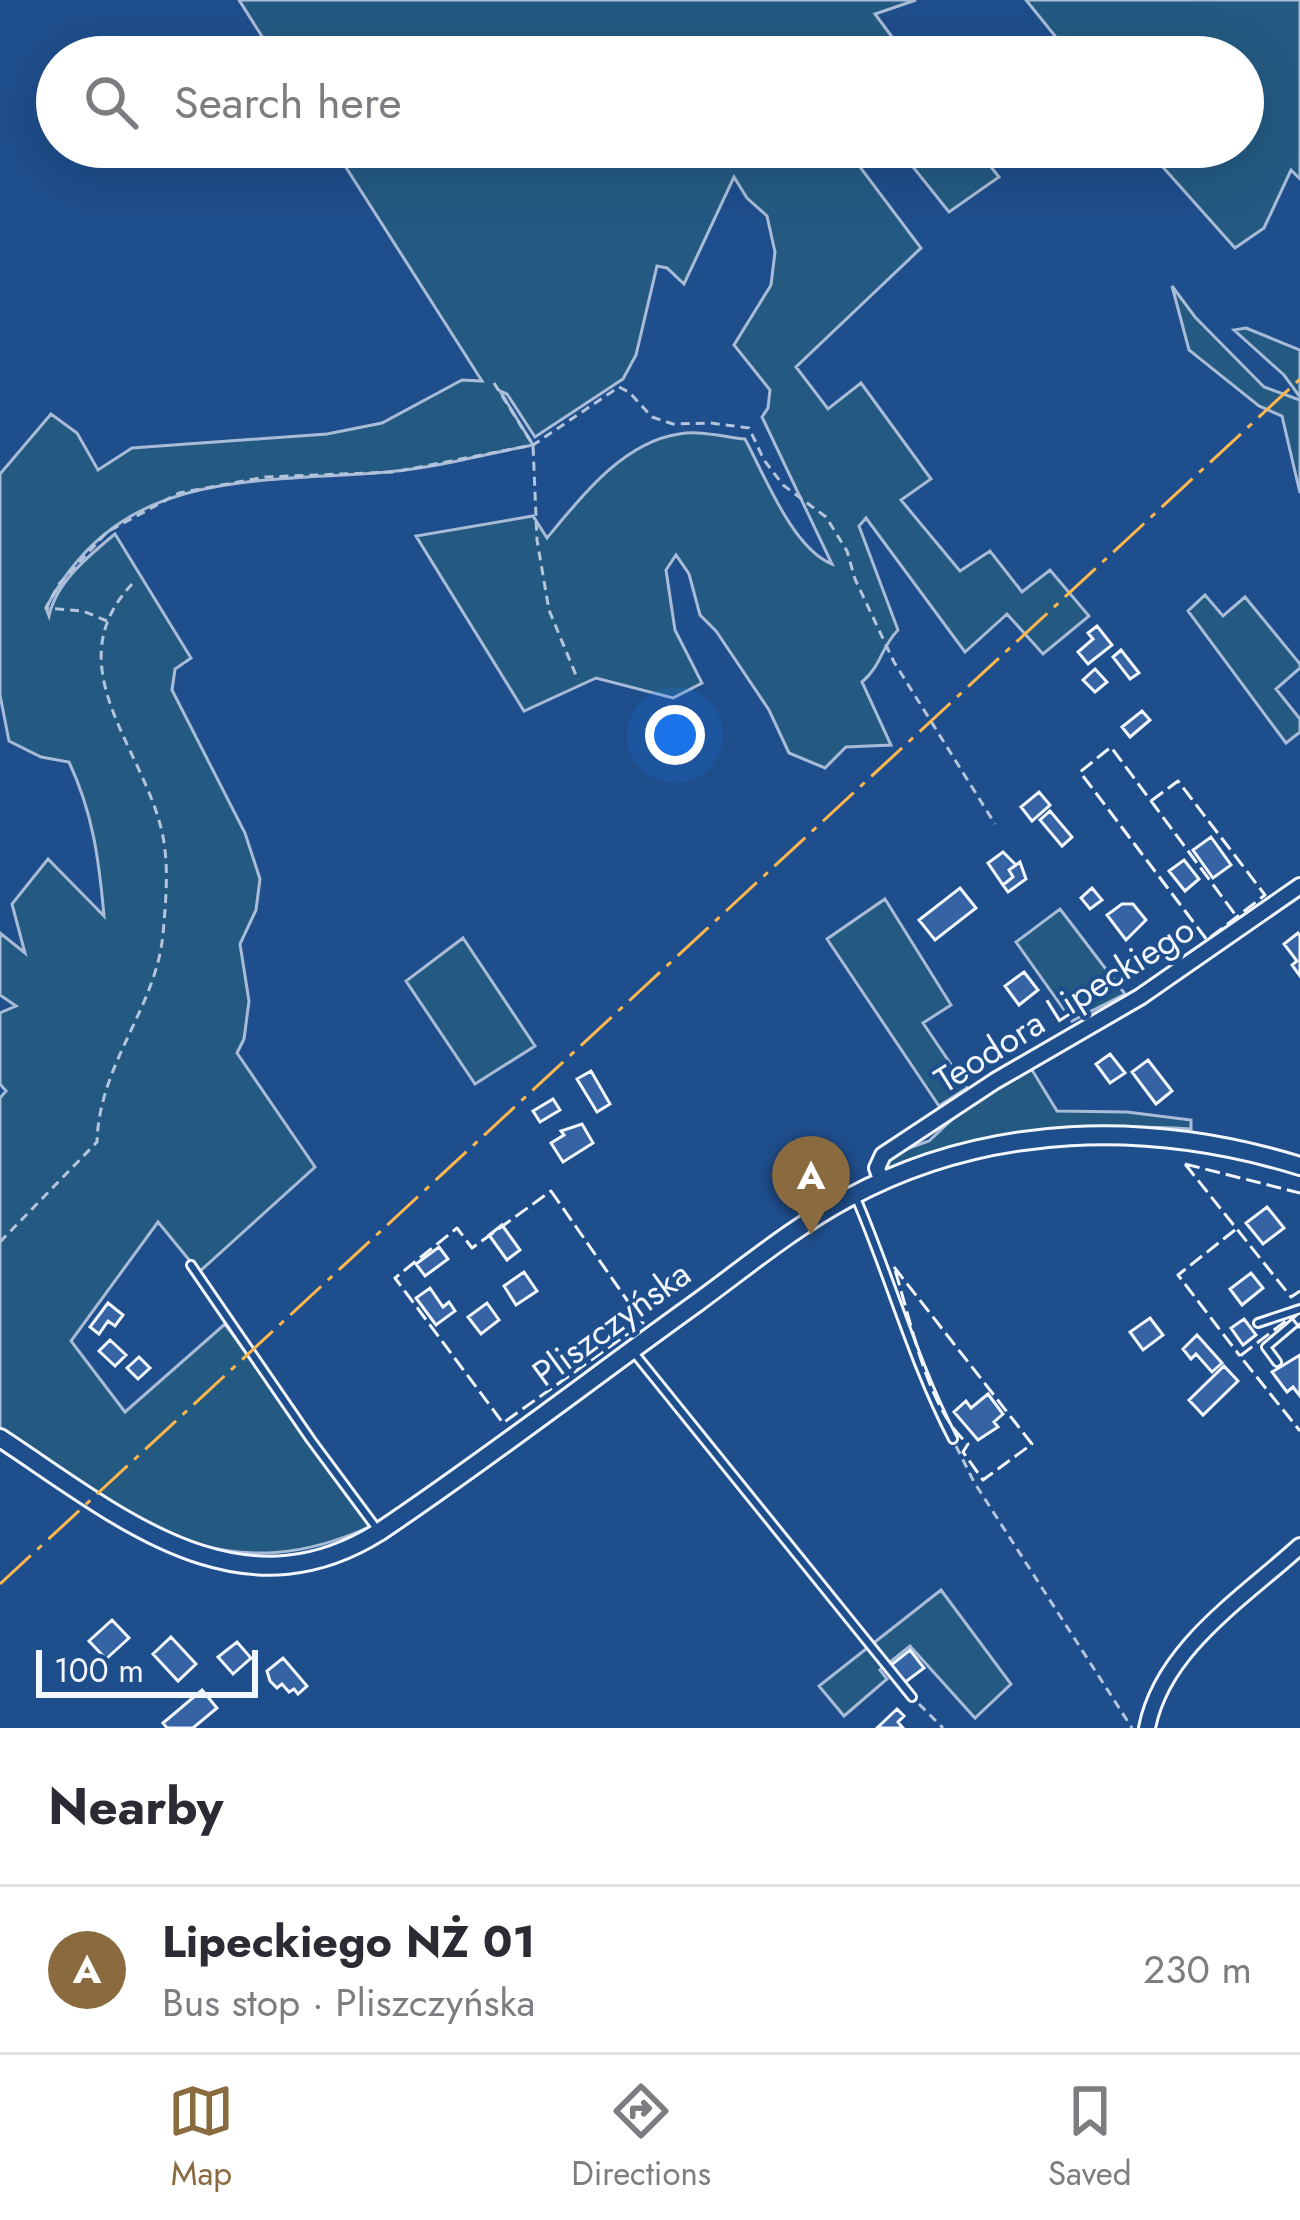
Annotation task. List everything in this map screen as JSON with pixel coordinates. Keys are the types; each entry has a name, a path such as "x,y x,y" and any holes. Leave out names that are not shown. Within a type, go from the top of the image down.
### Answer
{"street":[{"name":"Teodora Lipeckiego","path":"882,1182 877,1168 883,1155 995,1081 1140,997 1300,886"},
{"name":"Pliszczyńska","path":"0,1438 150,1536 211,1559 291,1564 338,1553 379,1532 796,1229 882,1182 983,1148 1087,1134 1184,1138 1300,1166"},
{"path":"1147,1728 1154,1697 1190,1645 1300,1546"}],"lane":[{"path":"854,1194 931,1397 953,1439"},
{"path":"190,1265 379,1532"},
{"path":"1258,1323 1300,1314"},
{"path":"1277,1362 1265,1347 1300,1314"},
{"path":"631,1349 912,1697"}],"path":[{"path":"494,383 533,445 537,540 549,610 578,680"},
{"path":"107,621 83,611 46,608 59,584 107,532 179,493 265,477 394,472 533,445 619,387 652,417 673,424 711,422 749,428 783,485 826,517 847,550 855,579 894,662 994,824"},
{"path":"0,1242 97,1142 98,1108 160,966 166,881 161,829 141,769 106,698 100,664 112,604 135,580"},
{"path":"953,1439 974,1482 1132,1728"},
{"path":"912,1697 943,1728"}],"shaded area":[{"path":"239,0 916,0 875,14 891,36 262,36"},
{"path":"1026,0 1300,0 1300,179 1291,170 1264,228 1235,248 1164,168 1264,168 1264,36 1055,36"},
{"path":"346,168 861,168 921,248 796,367 828,409 861,383 931,479 901,500 960,571 990,551 1022,592 1050,570 1089,616 1043,654 1007,614 965,652 866,518 859,526 898,630 862,682 891,745 846,747 825,768 789,753 769,710 700,615 689,574 676,555 666,570 675,630 702,683 673,698 596,678 524,711 416,536 533,516 547,538 621,460 659,439 703,433 745,439 793,528 818,556 832,564 762,417 770,390 734,345 771,285 775,252 767,216 747,198 734,177 684,284 667,268 657,266 636,355 623,379 535,437 507,394 500,391 533,445 405,470 194,491 151,506 112,529 77,562 46,608 49,616 66,582 115,534 191,658 175,669 172,690 245,833 260,879 256,910 240,944 249,1001 244,1039 237,1053 315,1167 199,1272 158,1222 71,1341 125,1412 225,1324 368,1517 369,1527 314,1546 264,1553 218,1549 131,1516 0,1432 0,1098 6,1091 0,1084 0,1013 16,1006 0,995 0,933 25,953 12,904 48,859 104,916 94,837 69,762 41,757 9,741 0,695 0,474 51,414 77,433 98,470 132,448 327,434 382,423 462,380 482,381"},
{"path":"914,168 992,168 999,177 949,212"},
{"path":"1172,286 1195,317 1264,387 1300,400 1300,493 1282,416 1259,406 1189,350"},
{"path":"1246,328 1300,350 1300,397 1284,375 1234,330"},
{"path":"1205,595 1223,616 1245,597 1300,664 1276,689 1300,719 1300,732 1286,743 1188,611"},
{"path":"885,899 951,1005 923,1023 967,1088 939,1106 827,939"},
{"path":"1060,909 1125,994 1072,1021 1016,942"},
{"path":"463,938 535,1046 475,1084 406,981"},
{"path":"1029,1065 1057,1111 1127,1112 1191,1120 1191,1129 1109,1127 1037,1133 888,1170 895,1153 929,1141 963,1109"},
{"path":"941,1590 1011,1684 975,1718 910,1646 880,1670 887,1679 844,1716 819,1686"}],"building":[{"path":"1097,626 1112,645 1088,664 1078,652 1093,639 1088,633"},
{"path":"1121,650 1139,673 1130,679 1113,657"},
{"path":"1095,669 1107,682 1095,692 1083,680"},
{"path":"1142,711 1150,720 1130,737 1122,727"},
{"path":"1039,792 1050,805 1032,821 1021,807"},
{"path":"1050,811 1072,837 1062,846 1040,820"},
{"path":"1211,837 1231,865 1213,878 1193,850"},
{"path":"1003,852 1016,865 1009,870 1013,877 1003,885 988,863"},
{"path":"1184,860 1199,879 1185,891 1169,871"},
{"path":"1020,862 1026,879 1008,892 1003,885 1013,877 1009,870"},
{"path":"960,888 976,908 935,940 919,920"},
{"path":"1092,888 1102,900 1090,909 1081,898"},
{"path":"1122,904 1133,904 1146,920 1126,940 1107,915"},
{"path":"1298,933 1300,976 1292,965 1297,961 1284,944"},
{"path":"1024,972 1038,990 1019,1005 1005,986"},
{"path":"1110,1054 1125,1073 1110,1083 1096,1064"},
{"path":"1148,1060 1172,1091 1156,1104 1132,1072"},
{"path":"591,1071 610,1104 597,1112 577,1079"},
{"path":"553,1099 560,1110 540,1122 533,1111"},
{"path":"582,1124 593,1143 563,1162 551,1143 564,1135 561,1131"},
{"path":"1267,1207 1284,1228 1263,1244 1246,1223"},
{"path":"502,1225 520,1250 507,1260 489,1235"},
{"path":"439,1247 448,1259 425,1276 416,1264"},
{"path":"524,1272 537,1291 516,1305 504,1286"},
{"path":"1251,1273 1263,1288 1242,1305 1230,1289"},
{"path":"430,1288 443,1307 449,1302 455,1311 436,1325 416,1298"},
{"path":"108,1303 123,1315 115,1326 108,1321 99,1334 90,1327"},
{"path":"487,1303 499,1320 481,1334 468,1317"},
{"path":"1150,1318 1163,1335 1143,1350 1130,1332"},
{"path":"1244,1319 1256,1335 1243,1345 1231,1328"},
{"path":"1197,1335 1222,1363 1212,1372 1196,1354 1191,1359 1183,1349"},
{"path":"110,1340 126,1355 115,1366 99,1351"},
{"path":"1300,1355 1300,1396 1293,1387 1287,1392 1272,1372"},
{"path":"139,1357 150,1368 138,1379 127,1368"},
{"path":"1224,1366 1238,1381 1203,1415 1189,1400"},
{"path":"988,1394 1003,1414 994,1422 998,1427 978,1440 954,1412 966,1401 971,1408"},
{"path":"112,1620 129,1638 106,1659 89,1641"},
{"path":"171,1637 196,1664 178,1681 153,1654"},
{"path":"237,1642 251,1658 233,1674 218,1657"},
{"path":"910,1650 924,1668 904,1683 890,1666"},
{"path":"283,1658 307,1686 298,1694 270,1681 267,1671"},
{"path":"202,1690 217,1708 193,1728 167,1728 163,1723"},
{"path":"897,1709 904,1716 898,1722 903,1728 877,1728"}],"fence":[{"path":"1151,801 1178,781 1265,895 1207,940 1080,772 1111,747 1237,917"},
{"path":"1185,1164 1291,1297 1300,1291"},
{"path":"1185,1164 1300,1193"},
{"path":"551,1191 643,1323 503,1423 395,1278 457,1228 472,1248 551,1191"},
{"path":"1235,1230 1178,1275 1240,1356"},
{"path":"894,1267 1032,1444 983,1480 963,1452 968,1444 931,1387 894,1267"},
{"path":"1300,1328 1291,1317 1240,1356 1300,1431"}],"power":[{"path":"0,1584 1300,379"}],"place":[{"name":"Lipeckiego NŻ 01","path":"811,1235"}]}
